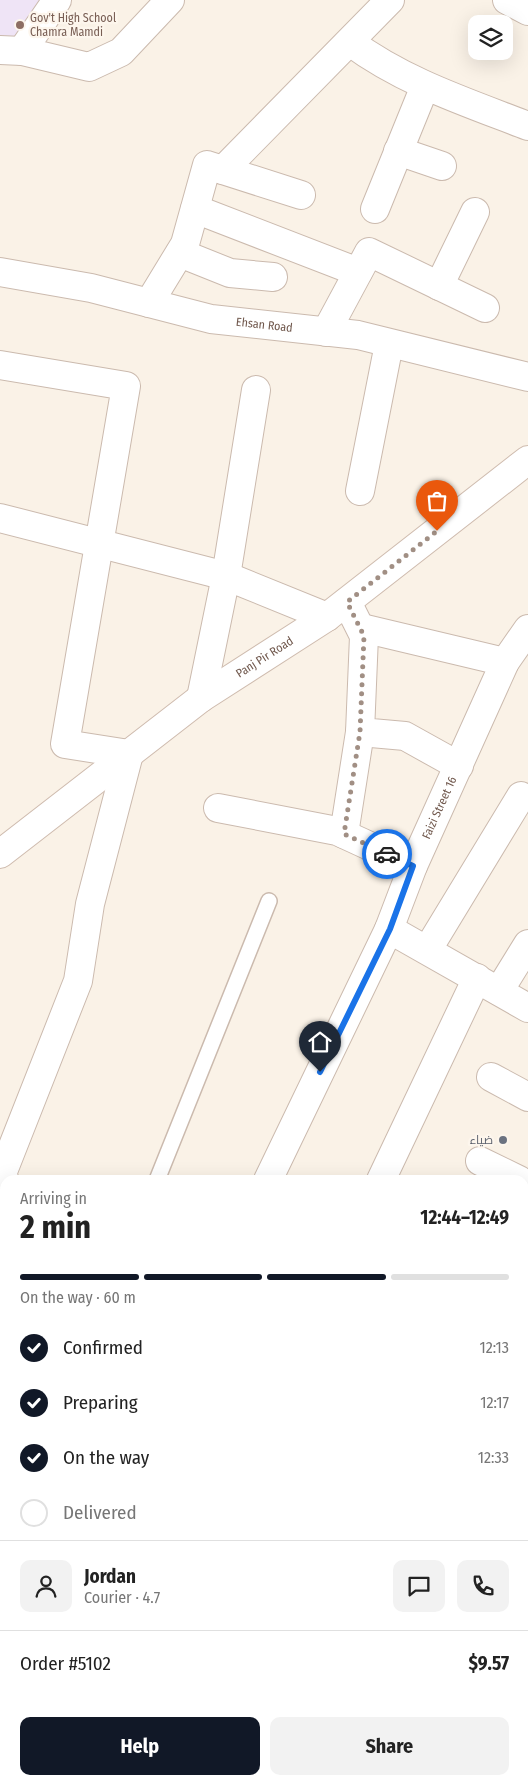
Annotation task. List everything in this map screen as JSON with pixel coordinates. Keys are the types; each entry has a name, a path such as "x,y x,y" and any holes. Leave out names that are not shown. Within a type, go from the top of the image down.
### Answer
{"street":[{"path":"11,51 57,0"},
{"path":"11,51 89,67 122,52 170,0"},
{"path":"223,170 390,0"},
{"path":"507,0 528,11"},
{"path":"350,42 376,61 425,86 528,126"},
{"path":"375,209 425,86"},
{"path":"398,151 442,166"},
{"path":"149,303 185,244 207,165 301,195"},
{"path":"195,209 358,272"},
{"path":"440,286 475,212"},
{"path":"326,332 369,252 485,308"},
{"path":"180,253 230,273 272,277"},
{"name":"Ehsan Road","path":"0,272 91,288 211,320 358,336 528,377"},
{"path":"360,491 389,344"},
{"path":"0,365 126,386 65,744 129,754 90,904 78,981 2,1175"},
{"path":"201,698 226,576 256,390"},
{"name":"Panj Pir Road","path":"1,853 201,698 337,610 528,460"},
{"path":"0,518 226,576 337,610 362,628 505,662"},
{"path":"344,834 360,732 364,636 362,628"},
{"name":"Faizi Street 16","path":"270,1175 390,929 413,866 505,662 528,629"},
{"path":"360,732 405,736 459,766"},
{"path":"428,950 520,796"},
{"path":"218,808 344,834 413,866"},
{"path":"390,929 528,1008"},
{"path":"384,1175 488,985 528,944"},
{"path":"491,1077 528,1097"},
{"path":"480,1160 509,1175"}],"lane":[{"path":"159,1175 269,901"}],"shaded area":[{"name":"Gov't High School Chamra Mamdi","path":"0,0 57,0 22,51 0,50"}],"way so far":[{"path":"387,854 344,834 360,732 364,636 362,628 347,602 437,531"}],"place":[{"name":"Gov't High School Chamra Mamdi","path":"20,25"},
{"name":"ضیاء","path":"503,1140"}],"route":[{"path":"320,1072 390,929 413,866 387,854"}]}
